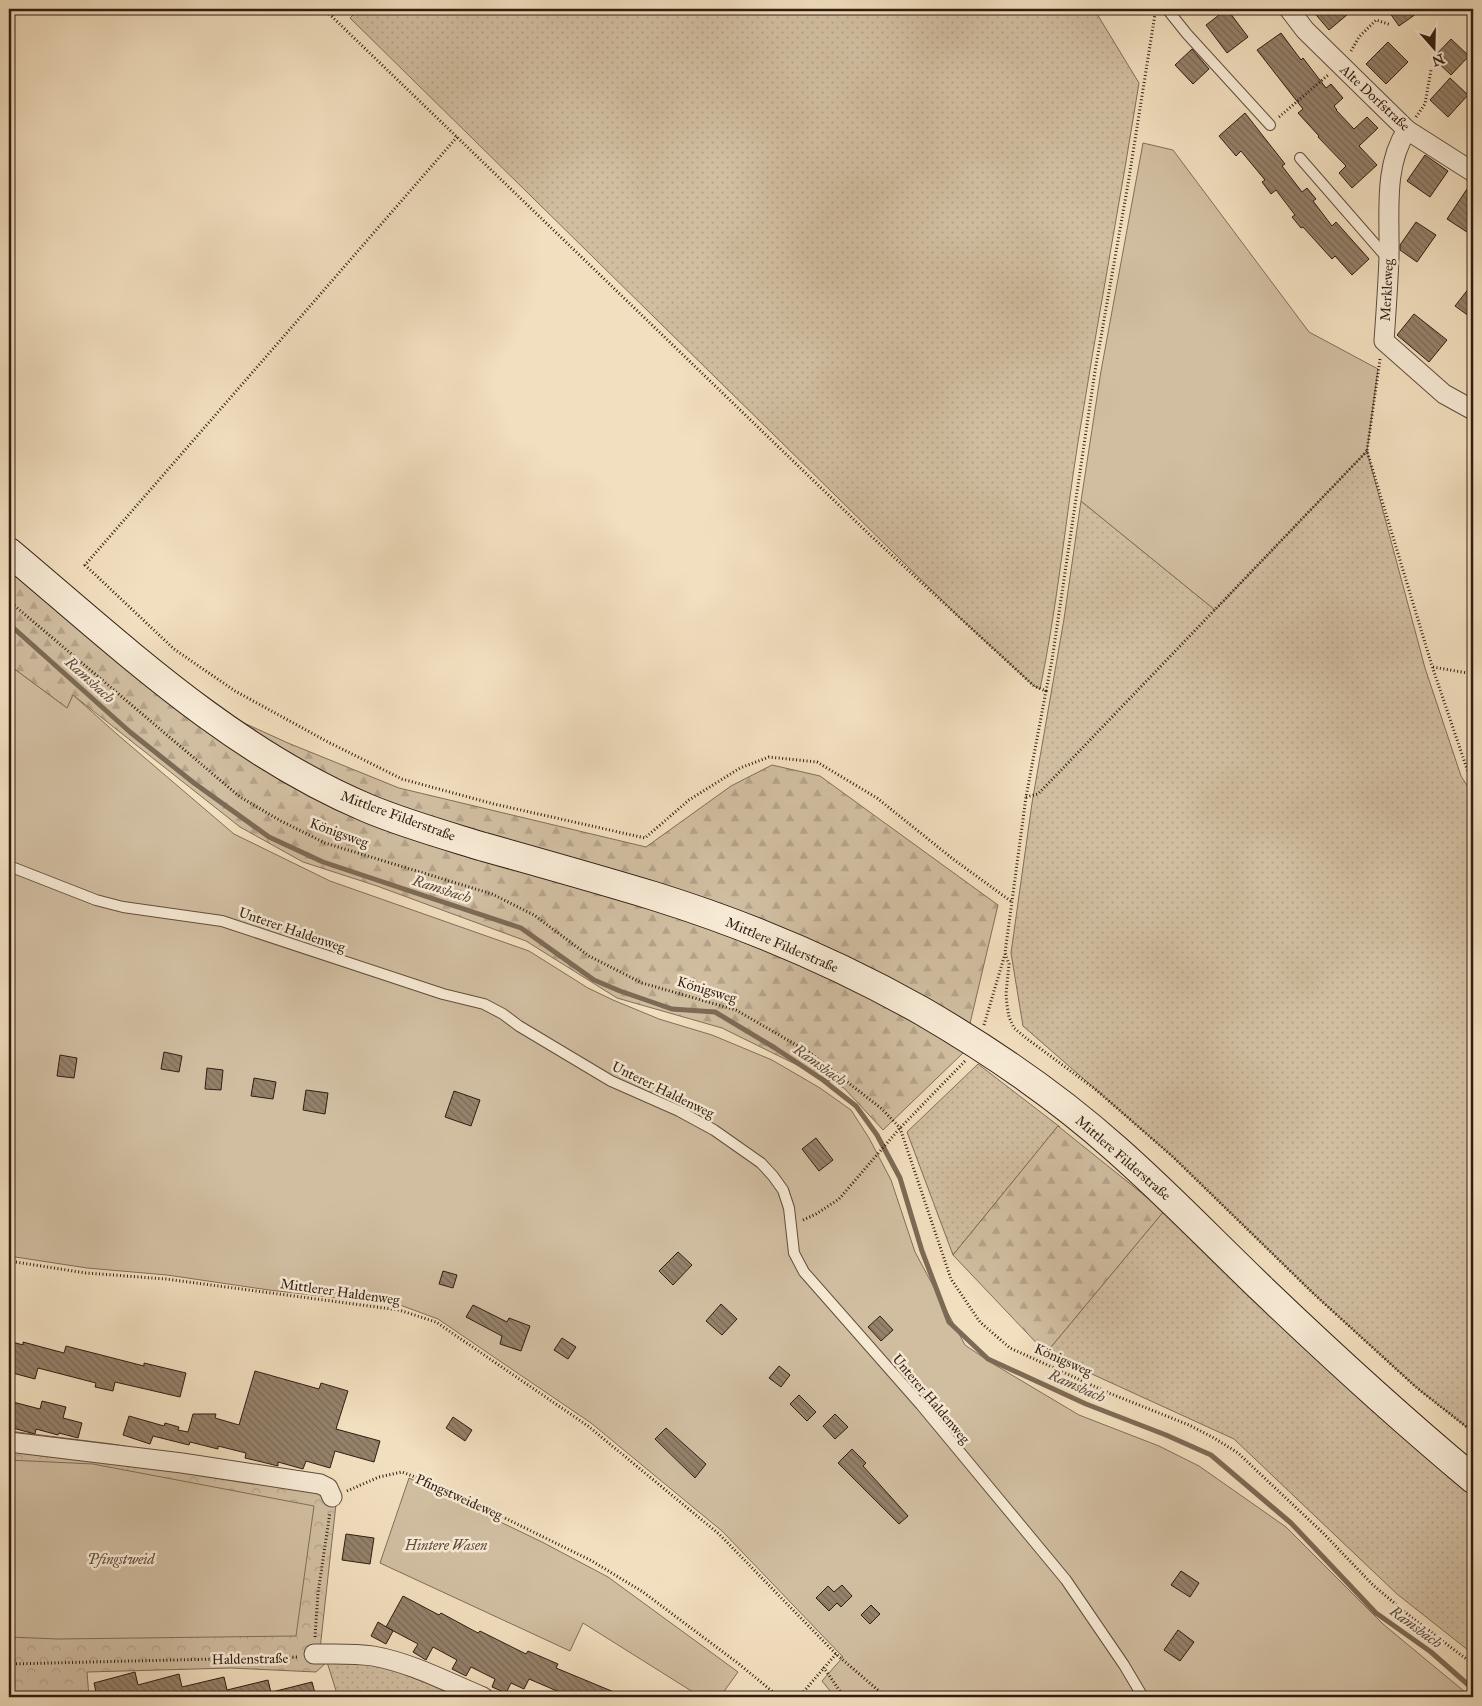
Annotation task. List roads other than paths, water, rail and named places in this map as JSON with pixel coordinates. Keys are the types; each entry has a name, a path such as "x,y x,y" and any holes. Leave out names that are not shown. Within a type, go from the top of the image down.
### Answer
{"main road":[{"name":"Mittlere Filderstraße","path":"9,552 204,714 252,748 305,779 368,808 435,832 655,896 790,946 873,985 923,1012 977,1045 1047,1094 1113,1146 1192,1219 1270,1296 1417,1432 1473,1479"}],"street":[{"name":"Alte Dorfstraße","path":"1289,9 1305,30 1406,130 1473,172"},
{"name":"Merkleweg","path":"1406,130 1399,142 1390,182 1389,260 1384,341 1444,394 1473,410"},
{"path":"9,1442 164,1461 312,1483 325,1486 331,1492 332,1497"},
{"path":"314,1654 356,1654 396,1662 414,1667 483,1697"}],"lane":[{"path":"1167,9 1187,34 1270,125"},
{"path":"1300,158 1389,260"},
{"name":"Unterer Haldenweg","path":"9,866 96,900 147,912 222,922 426,989 484,1004 612,1081 679,1111 714,1130 761,1163 782,1190 789,1208 794,1253 804,1272 921,1405 1066,1580 1124,1665 1142,1697"}],"waterway":[{"name":"Ramsbach","path":"9,624 130,732 194,783 269,837 323,862 521,928 594,980 620,991 672,1009 715,1012 775,1048 823,1080 856,1106 877,1135 900,1178 922,1251 949,1322 988,1359 1086,1404 1166,1435 1211,1455 1291,1523 1376,1613 1431,1652 1473,1689"}],"park label":[{"name":"Hintere Wasen","path":"446,1545"},
{"name":"Pfingstweid","path":"121,1559"}]}
